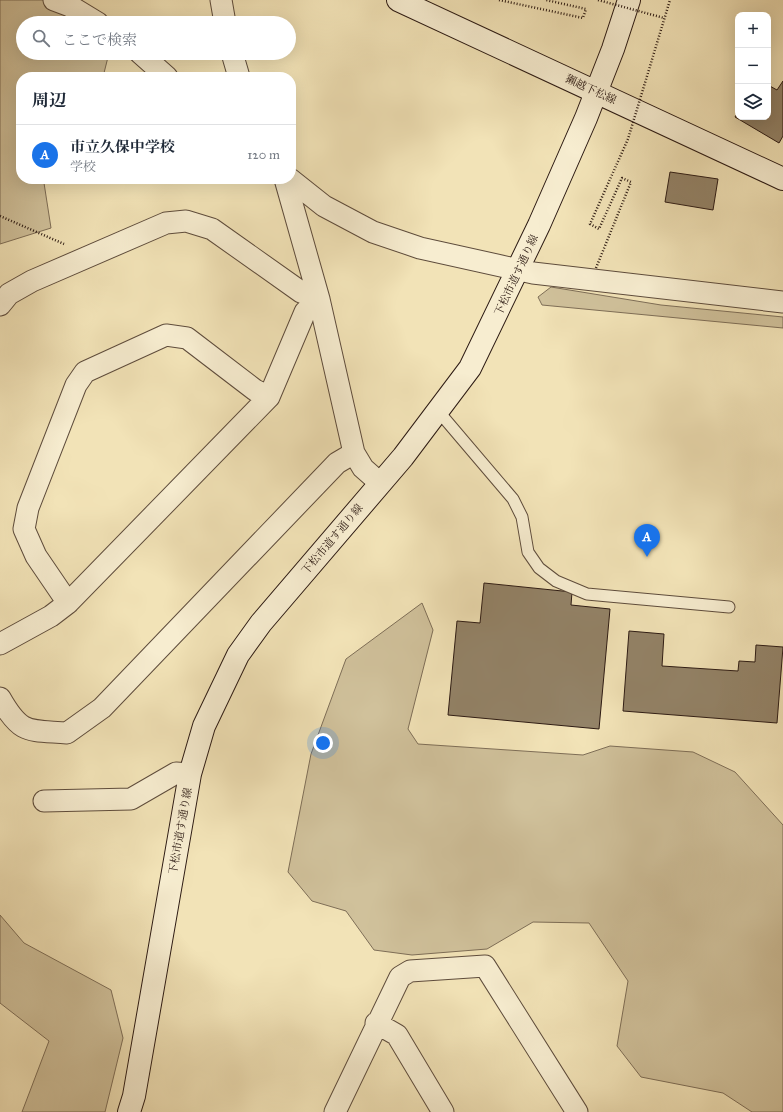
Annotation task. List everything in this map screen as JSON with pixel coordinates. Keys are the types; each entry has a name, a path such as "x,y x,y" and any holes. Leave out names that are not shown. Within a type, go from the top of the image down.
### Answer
{"street":[{"path":"54,0 70,6 86,16"},
{"path":"221,0 224,16"},
{"name":"獺越下松線","path":"398,0 783,179"},
{"name":"下松市道す通り線","path":"129,1112 134,1096 190,774 204,726 238,655 260,623 439,412 470,368 518,269 597,92 629,0"},
{"path":"148,60 161,72"},
{"path":"234,60 238,72"},
{"path":"286,184 319,299 354,453 363,468 380,483"},
{"path":"296,184 324,206 373,232 420,248 518,269 595,281 783,302"},
{"path":"0,305 9,294 32,281 166,223 186,221 212,228 301,292 319,299"},
{"path":"0,644 51,616 68,603 269,397 305,312 319,299"},
{"path":"68,603 36,556 24,529 28,508 76,385 85,372 166,335 187,338 255,390 269,397"},
{"path":"0,698 5,722 27,730 67,734 102,708 337,463 354,453"},
{"path":"44,801 131,799 176,773 190,774"},
{"path":"335,1112 376,1023 400,977 410,971 485,966 577,1112"},
{"path":"376,1023 397,1035 443,1112"}],"lane":[{"path":"439,412 513,499 522,517 528,552 539,568 556,581 587,594 729,607"}],"path":[{"path":"499,0 583,18 586,9 546,0"},
{"path":"598,0 664,18"},
{"path":"596,268 631,182 622,178 599,228 590,224 628,139 670,0"},
{"path":"0,216 90,256"}],"shaded area":[{"path":"0,0 65,0 63,14 66,16 16,16 16,60 107,60 104,72 16,72 16,184 44,184 51,228 0,244"},
{"path":"551,287 661,305 783,317 783,328 542,305 538,297"},
{"path":"422,603 433,630 408,729 418,744 583,755 610,746 693,752 735,772 783,825 783,1112 752,1112 723,1093 641,1077 617,1046 628,981 589,923 533,922 487,949 412,955 374,950 346,911 312,901 288,872 311,754 346,659"},
{"path":"0,915 24,943 111,990 123,1038 105,1112 22,1112 49,1041 0,1003"}],"building":[{"path":"783,81 783,136 779,143 740,120 771,120 771,87 777,90"},
{"path":"670,172 718,179 713,210 665,202"},
{"path":"484,583 572,592 571,605 610,609 599,729 448,715 457,621 480,623"},
{"path":"629,631 664,634 662,666 738,671 739,661 755,662 756,645 783,647 777,723 623,711"}],"place":[{"name":"市立久保中学校","path":"647,557"}]}
